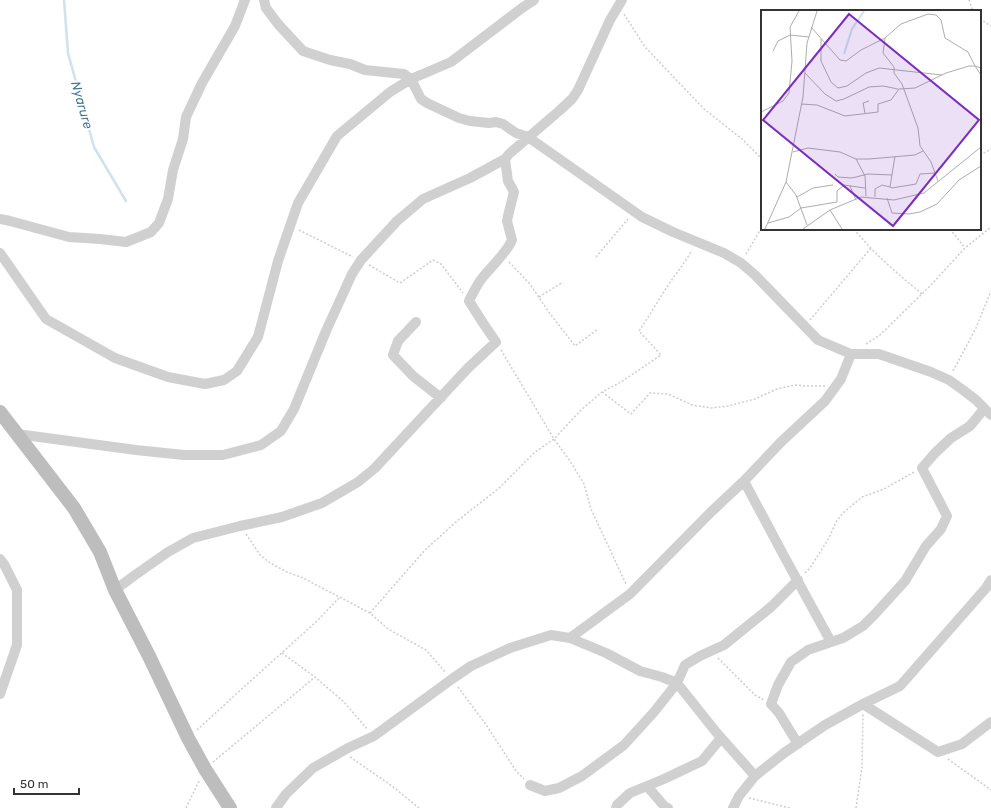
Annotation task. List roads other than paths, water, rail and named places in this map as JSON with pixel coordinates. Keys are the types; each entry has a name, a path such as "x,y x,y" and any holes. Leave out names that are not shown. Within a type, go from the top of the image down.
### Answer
{"main road":[{"path":"0,412 74,508 100,552 115,590 149,656 188,738 205,769 230,808"}],"street":[{"path":"0,219 69,237 126,242 150,232 159,223 168,199 173,170 183,139 186,117 202,83 235,26 245,0"},
{"path":"264,0 266,8 278,24 303,51 330,60 350,64 365,70 404,74 411,79 422,99 427,103 459,118 470,121 489,123 496,122 503,124 516,133 528,137 642,217 673,232 724,253 741,263 755,275 818,340 851,354 880,354 931,372 949,380 976,400 988,412 935,452 922,468 947,516 941,529 926,546 905,581 863,626 843,638 808,650 791,662 778,685 772,704 798,744"},
{"path":"0,253 46,319 115,358 168,378 205,384 224,380 237,371 258,337 278,261 298,203 337,136 390,92 411,79 451,62 534,0"},
{"path":"17,434 184,455 223,455 262,445 281,431 294,409 326,331 352,274 361,260 398,221 423,200 470,178 505,159 572,98 578,90 610,20 620,3"},
{"path":"115,590 135,574 168,552 193,538 282,517 322,503 358,482 375,468 468,368 496,342 469,301 483,277 509,246 512,240 507,222 514,192 508,181 505,159"},
{"path":"416,322 398,340 394,355 413,376 441,398"},
{"path":"570,638 630,594 711,512 744,481 781,442 825,401 841,379 851,354"},
{"path":"744,481 831,642"},
{"path":"0,559 17,590 17,645 0,694"},
{"path":"530,785 545,791 559,788 582,776 624,745 654,712 677,683 685,664 724,645 770,607 798,580"},
{"path":"733,808 739,796 755,776 784,753 825,725 900,686 986,588 991,580"},
{"path":"276,808 286,794 313,768 374,736 471,666 510,648 551,635 570,638 606,653 640,672 662,677 677,683 721,738 755,776"},
{"path":"863,704 938,752 962,744 991,722"},
{"path":"616,808 617,805 630,793 702,761 721,738"},
{"path":"647,786 665,807 668,808"}],"waterway":[{"name":"Nyarure","path":"64,0 68,53 94,147 126,201"}]}
